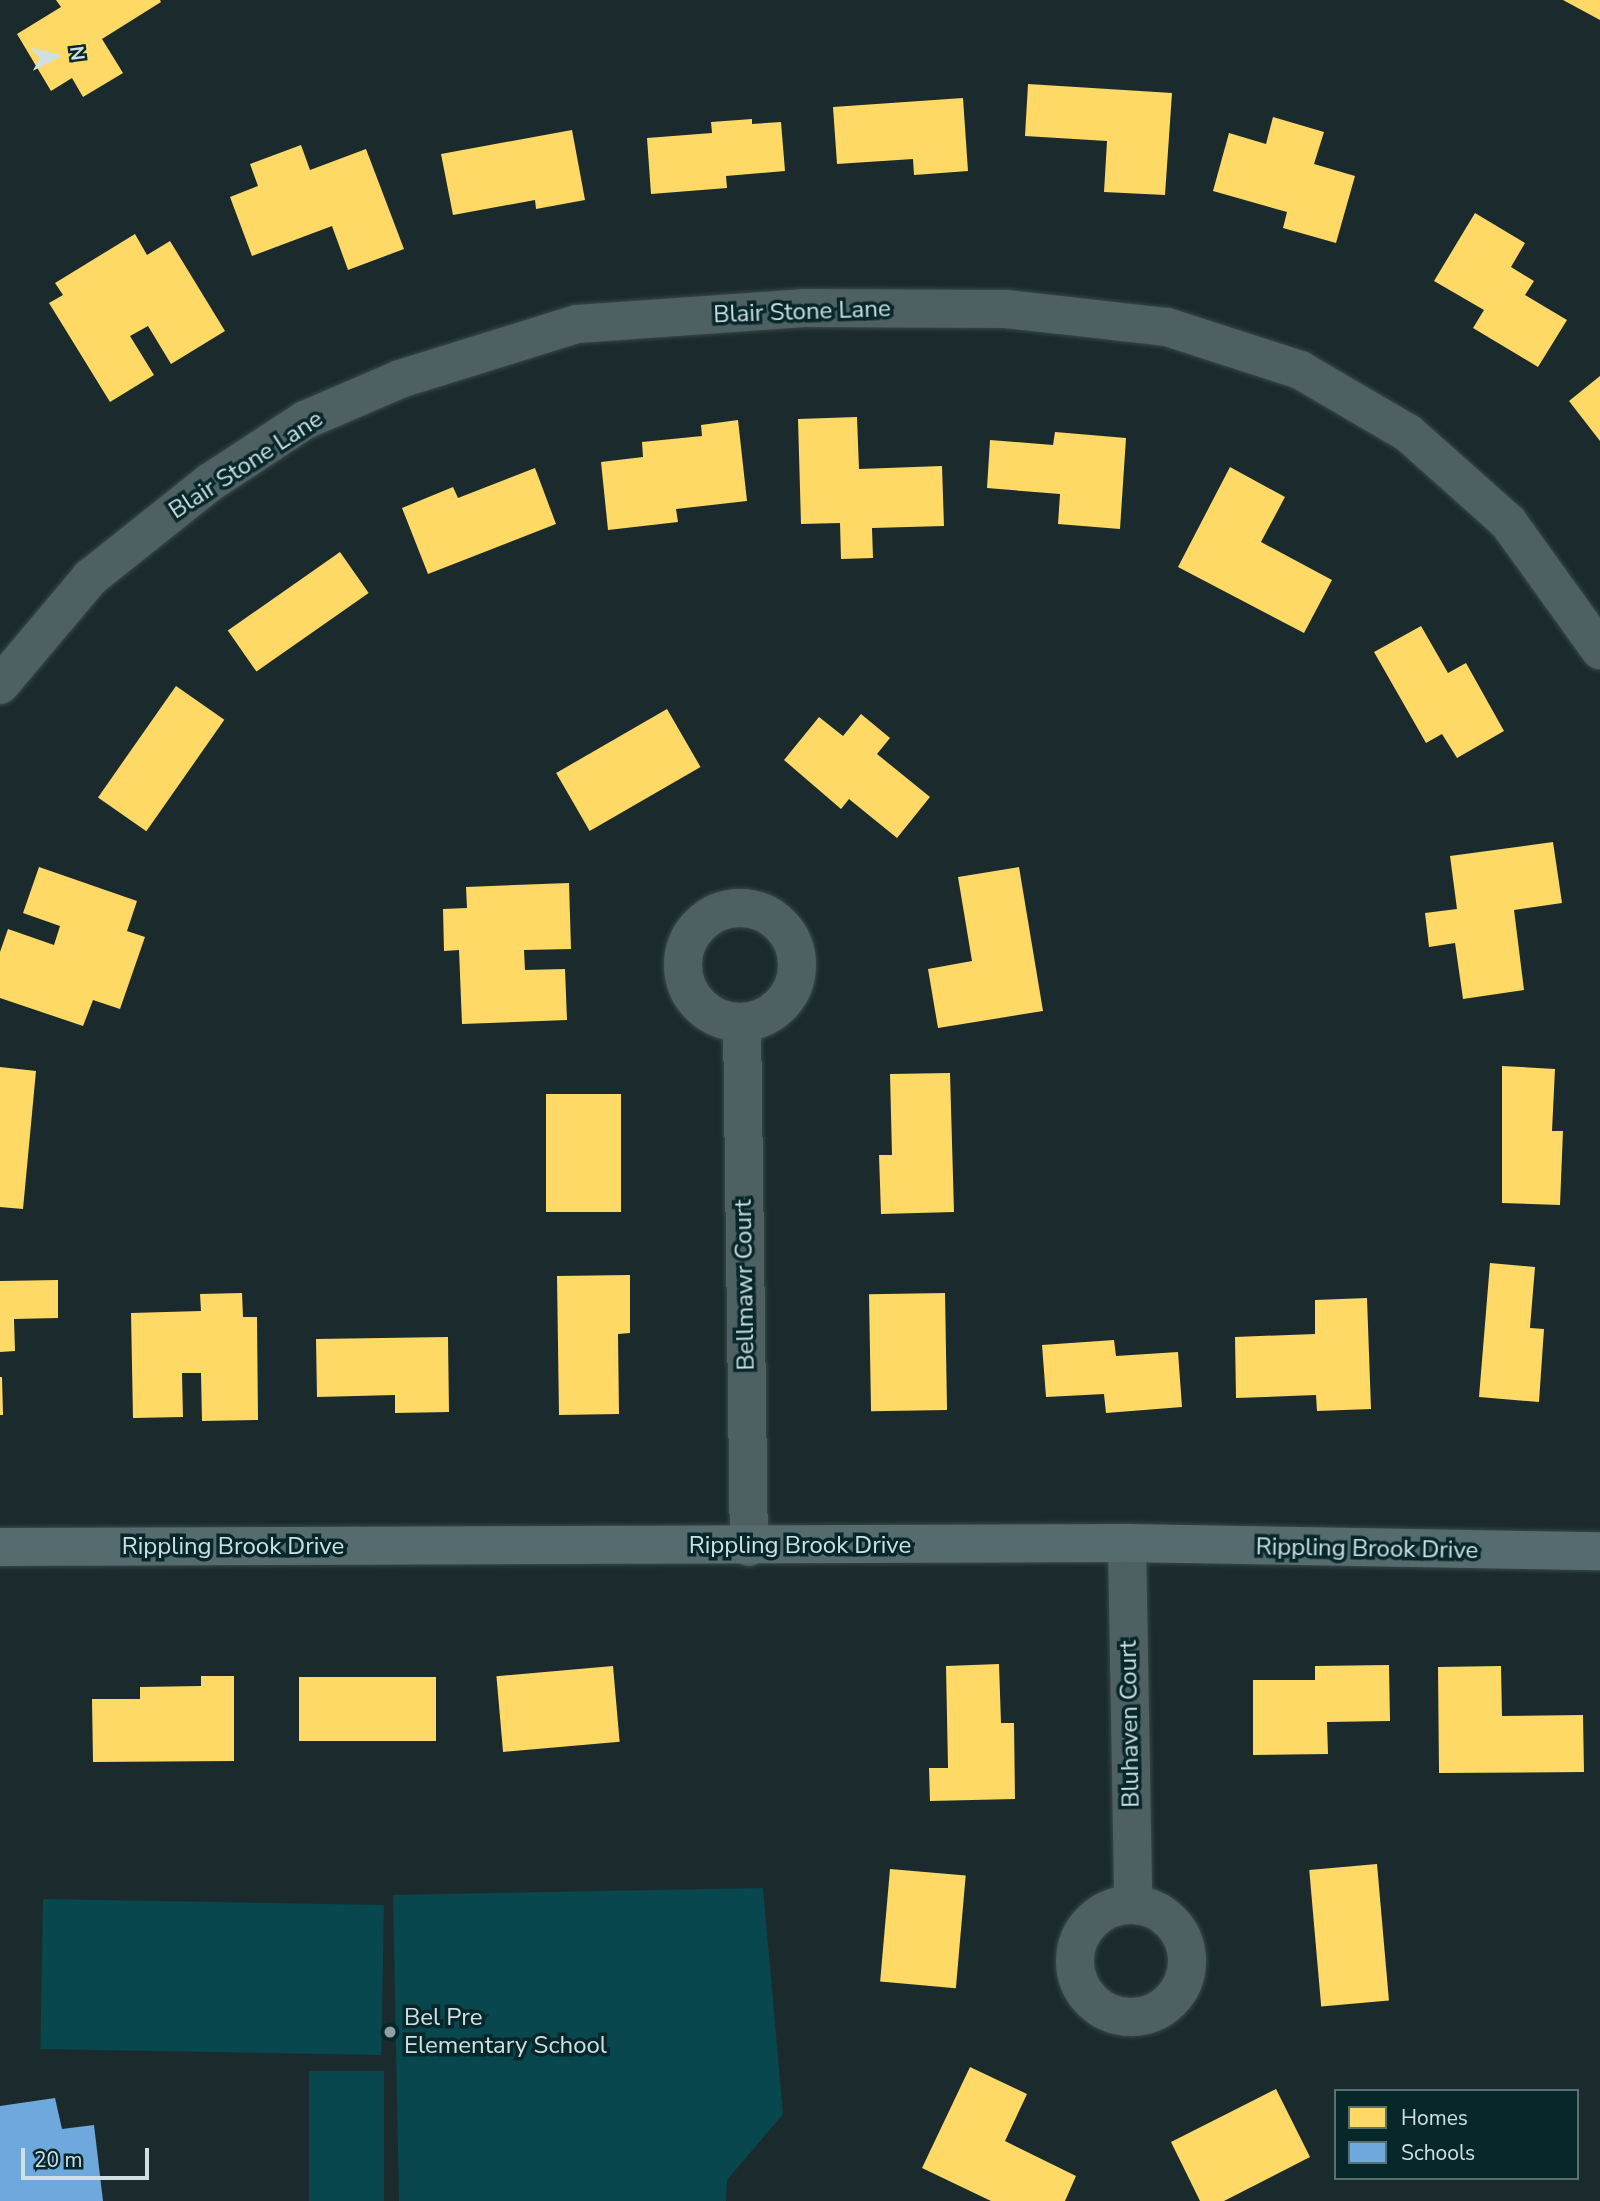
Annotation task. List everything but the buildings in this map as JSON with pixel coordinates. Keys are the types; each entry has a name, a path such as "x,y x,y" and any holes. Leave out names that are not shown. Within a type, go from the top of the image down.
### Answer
{"street":[{"name":"Blair Stone Lane","path":"0,685 91,577 209,483 305,421 400,379 577,324 803,309 1006,309 1167,327 1300,370 1408,433 1508,522 1600,650"},
{"name":"Bellmawr Court","path":"742,1022 749,1547"},
{"name":"Rippling Brook Drive","path":"0,1547 749,1547 1127,1543 1600,1551"},
{"name":"Bluhaven Court","path":"1127,1543 1133,1904"}],"shaded area":[{"path":"763,1888 783,2114 727,2180 726,2201 399,2201 393,1895"},
{"path":"43,1899 384,1905 381,2055 40,2049"},
{"path":"309,2071 384,2071 384,2201 309,2201"}],"place":[{"name":"Bel Pre Elementary School","path":"390,2032"}]}
